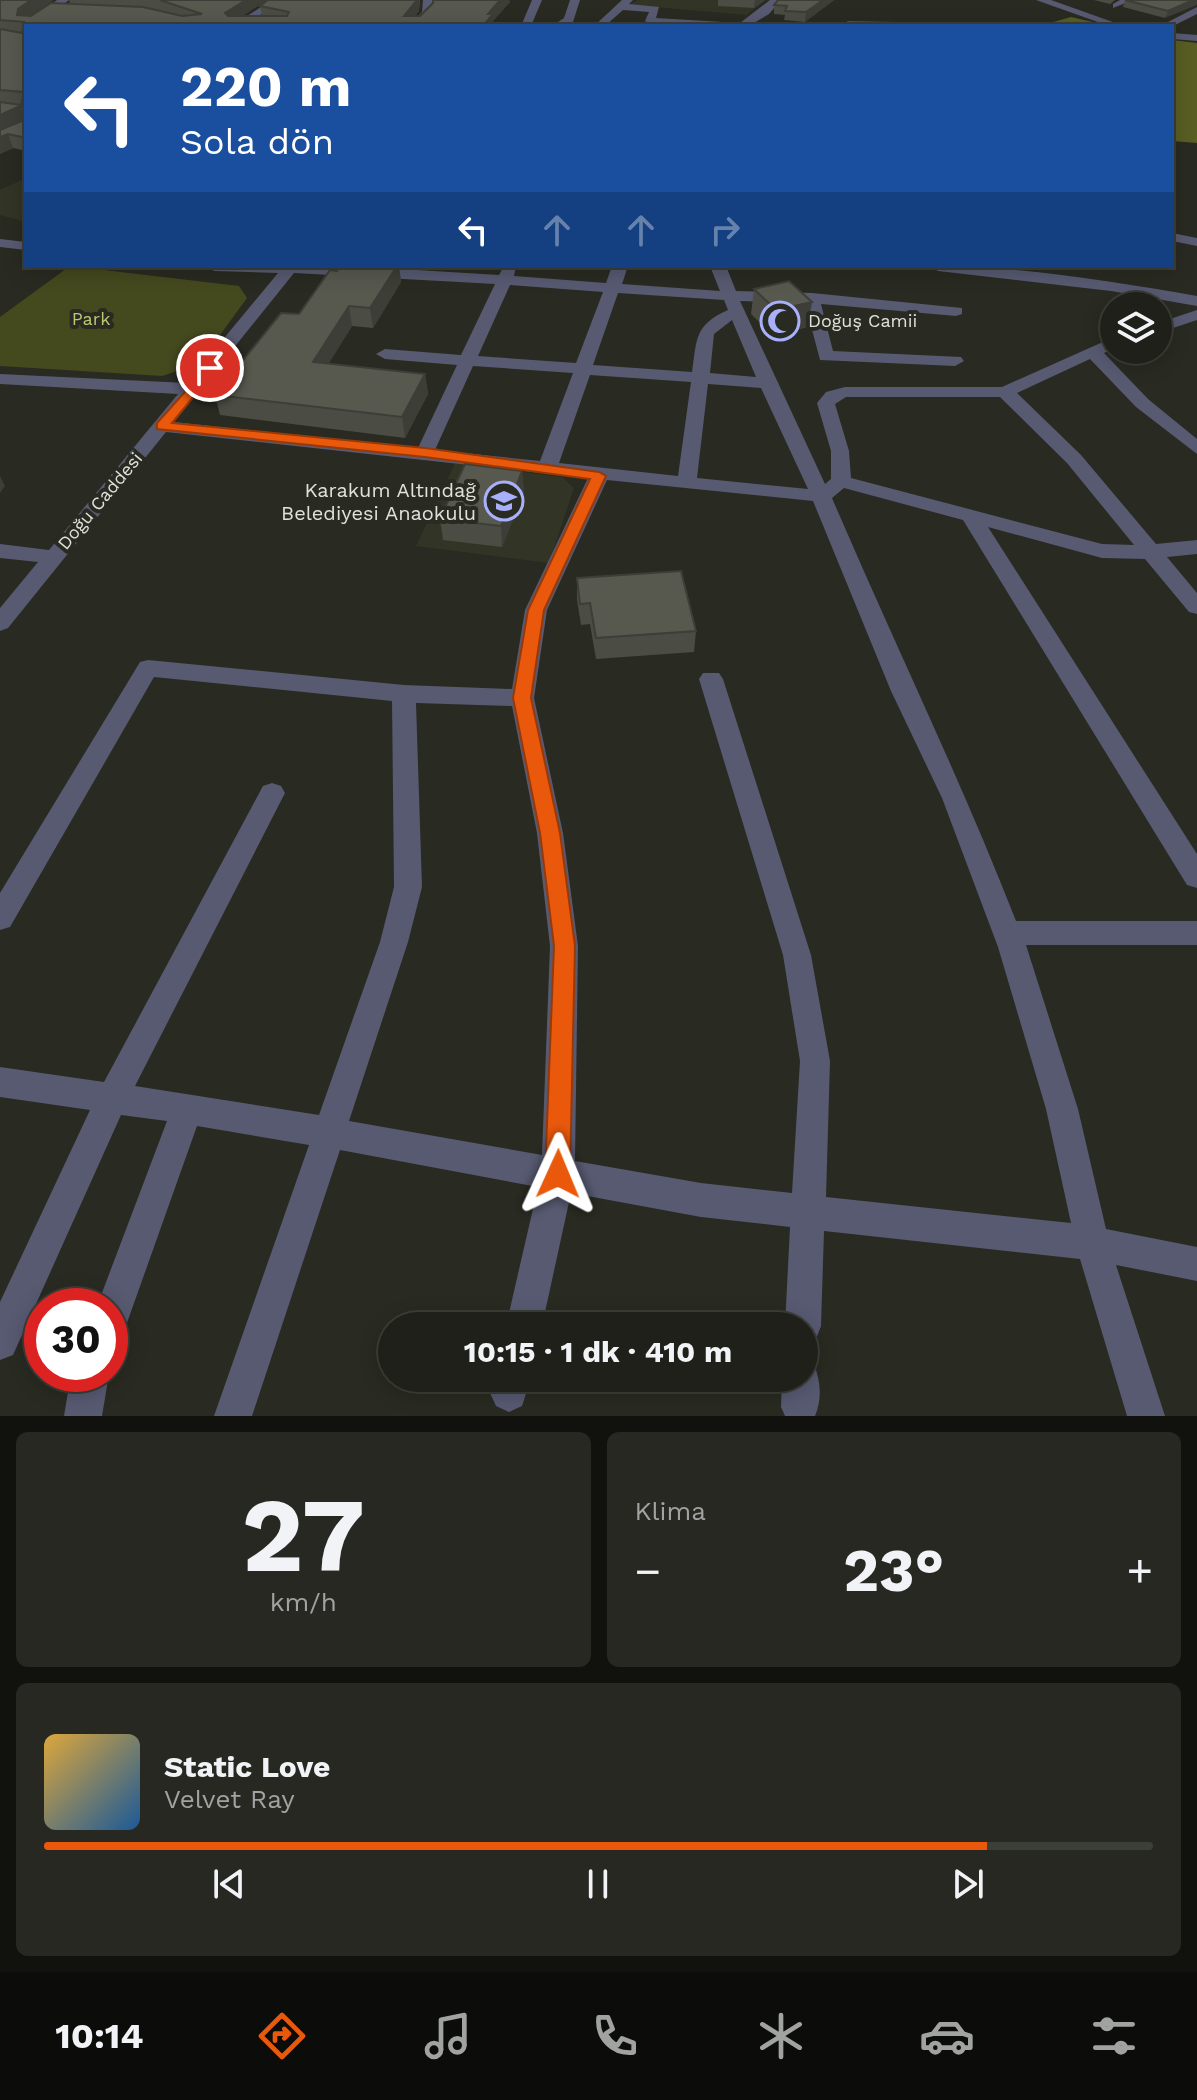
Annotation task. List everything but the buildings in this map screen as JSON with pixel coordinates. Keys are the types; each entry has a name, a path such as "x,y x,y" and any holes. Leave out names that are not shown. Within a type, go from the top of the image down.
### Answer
{"street":[{"path":"240,24 279,0"},
{"path":"415,24 427,13 428,0"},
{"path":"527,24 537,0"},
{"path":"561,24 569,20 575,0"},
{"path":"744,24 765,12 776,0"},
{"path":"1041,0 1113,24"},
{"path":"1117,6 1128,0"},
{"path":"601,24 624,4 655,9 650,24"},
{"path":"32,24 53,9 66,5"},
{"path":"1174,27 1197,10"},
{"path":"1174,31 1197,38"},
{"path":"1174,237 1197,236"},
{"path":"1174,237 1197,242"},
{"path":"0,243 24,246"},
{"path":"289,268 508,273 733,304 812,298 956,311"},
{"name":"Doğu Caddesi","path":"0,623 289,268"},
{"path":"547,469 619,268"},
{"path":"719,268 767,383 831,488 903,691 955,798 1007,933 1062,1109 1092,1243 1146,1416"},
{"path":"955,268 1111,286 1197,301"},
{"path":"425,452 508,273"},
{"path":"812,298 826,356 955,361"},
{"path":"687,484 706,333 733,304"},
{"path":"1172,323 1197,315"},
{"path":"831,488 840,451 826,403 832,396 845,392 1005,392 1100,348"},
{"path":"1092,351 1142,403 1197,448"},
{"path":"385,354 767,383"},
{"path":"0,379 193,389"},
{"path":"1005,392 1074,459 1197,607"},
{"path":"162,426 425,452 599,476 687,484 831,488 971,516 1102,551 1152,552 1197,547"},
{"path":"527,1312 558,1174 564,946 550,833 522,698 536,610 599,476"},
{"path":"971,516 1197,877"},
{"path":"0,551 54,557"},
{"path":"0,918 148,668 404,694 522,698"},
{"path":"711,679 797,955 815,1061 803,1312"},
{"path":"233,1416 326,1132 394,942 408,887 404,694"},
{"path":"0,1342 112,1098 272,793"},
{"path":"1007,933 1197,933"},
{"path":"0,1082 326,1132 701,1200 1092,1243 1197,1264"},
{"path":"122,1288 187,1109"},
{"path":"83,1416 87,1392"}],"shaded area":[{"path":"638,0 765,0 747,15 629,5"},
{"path":"24,179 24,221 0,215 0,190"},
{"name":"Karakum Altındağ Belediyesi Anaokulu","path":"455,463 562,477 574,488 549,563 416,546"}],"green space":[{"path":"1071,17 1101,24 1046,24"},
{"path":"847,21 994,24 848,24"},
{"path":"1174,40 1197,43 1197,143 1174,141"},
{"name":"Park","path":"67,268 239,286 247,298 199,364 162,376 0,366 0,317"}],"place":[{"name":"Doğuş Camii","path":"780,321"},
{"name":"Karakum Altındağ Belediyesi Anaokulu","path":"504,501"}],"route":[{"path":"210,368 162,426 425,452 599,476 536,610 522,698 550,833 564,946 558,1174"}]}
